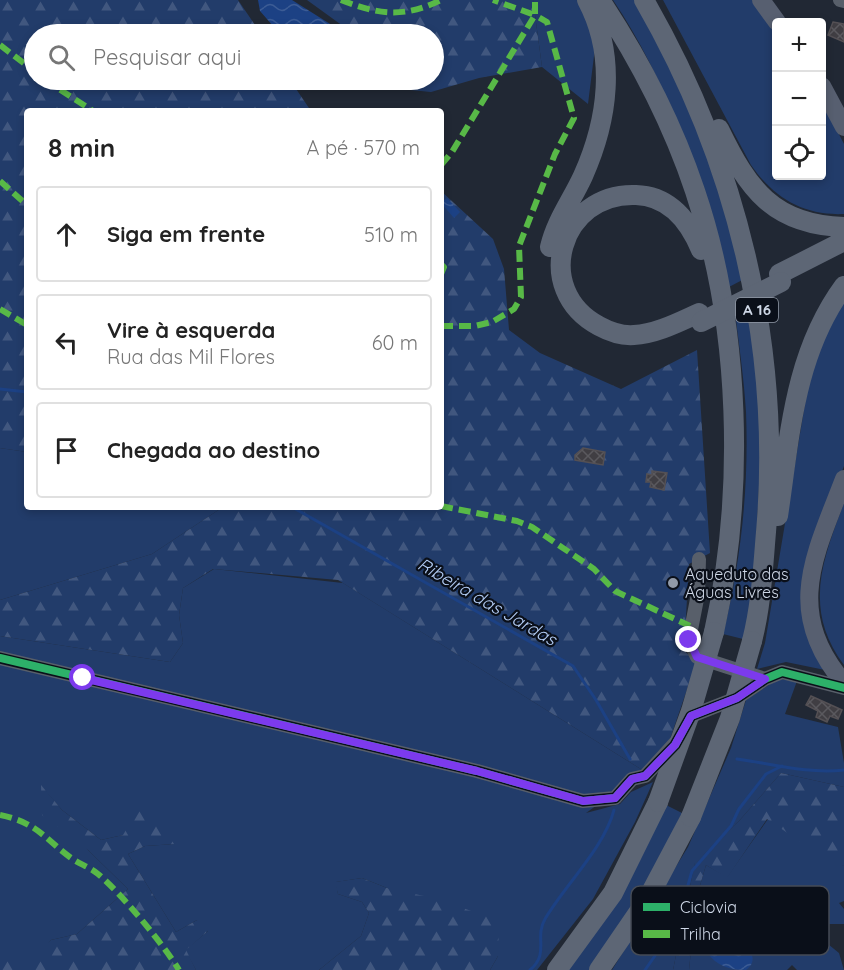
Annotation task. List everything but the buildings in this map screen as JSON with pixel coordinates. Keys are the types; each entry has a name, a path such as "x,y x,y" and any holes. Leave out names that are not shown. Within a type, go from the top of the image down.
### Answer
{"highway":[{"name":"A 16","path":"587,0 604,45 605,99 596,146 552,238 548,258 555,297 565,315 580,329 597,339 617,345 641,345 666,339 700,317 780,278 844,241"},
{"name":"A 16","path":"557,970 613,893 658,802 691,711 714,632 726,579 731,536 733,424 726,320 695,192 665,118 627,41 600,0"},
{"name":"A 16","path":"644,0 661,30 710,139 730,195 748,263 761,329 769,408 769,504 753,637"},
{"name":"A 16","path":"661,30 674,44 689,69 737,168 751,187 771,207 794,218 815,225 844,227"},
{"name":"A 16","path":"700,317 636,335 620,334 588,320 575,308 565,293 560,274 565,238 587,208 604,199 621,194 660,200 676,210 687,222 701,249 728,350"},
{"name":"A 16","path":"780,278 844,254"},
{"name":"A 16","path":"654,886 691,817 730,718 753,637 762,614 795,401 803,365 826,310 844,286"},
{"name":"A 16","path":"599,970 631,923"}],"main road":[{"path":"761,0 774,18"},
{"path":"826,93 844,127"},
{"path":"844,479 815,554 808,586 812,624 817,640 844,683"}],"street":[{"path":"699,559 698,594 689,640 697,657 765,679"},
{"path":"0,658 477,771 583,801 615,798 632,779 645,776 675,745 691,716 737,698 765,679 782,672 844,688"}],"green space":[{"path":"0,0 238,0 254,24 24,24 24,90 297,90 309,108 24,108 24,452 0,448"},
{"path":"307,0 533,0 542,67 479,78 444,88 444,24 340,24"},
{"path":"533,0 582,0 595,48 588,104 542,67"},
{"path":"613,0 636,0 706,138 748,277 729,287 695,175 668,103 634,34"},
{"path":"663,0 752,0 772,28 772,180 826,180 826,109 844,144 844,214 815,212 790,202 769,186 751,165"},
{"path":"410,90 438,90 431,92"},
{"path":"444,194 493,239 504,269 509,330 540,353 621,389 697,350 710,553 689,564 684,650 696,663 668,745 644,771 338,580 213,569 183,588 179,615 183,643 170,662 0,636 0,600 152,554 218,510 444,510"},
{"path":"844,297 844,466 814,547 804,584 825,670 786,662 757,669 765,643 811,368"},
{"path":"752,304 764,394 753,599 743,639 723,634 735,579 745,496 747,440 745,400 735,312"},
{"path":"0,448 24,452 24,510 218,510 152,554 0,600"},
{"path":"844,503 844,665 831,645 824,625 820,605 820,585 829,545"},
{"path":"214,569 343,583 644,771 586,813 620,804 631,792 653,782 635,822 593,899 537,970 490,970 498,956 387,888 362,878 336,882 338,894 362,902 369,913 361,936 319,970 196,970 185,950 208,931 197,920 176,932 128,854 145,846 174,844 123,835 101,840 62,810 41,786 88,850 128,889 77,934 51,940 28,970 0,970 0,636 170,662 183,643 179,615 183,588"},
{"path":"778,679 797,681 785,714 838,727 844,763 844,787 781,773 739,821 695,863 690,886 664,886 688,847 731,748 746,700"},
{"path":"781,773 844,787 844,866 827,860 767,819 727,878 706,865 700,886 690,886 695,862 739,821"},
{"path":"41,785 62,810 101,840 123,835 138,810 171,823 175,844 145,846 128,854 176,932 197,920 206,921 208,931 186,950 196,970 0,970 0,952 26,966 51,940 77,934 128,889 88,850 42,815"},
{"path":"662,803 682,813 646,886 631,886 631,909 591,970 566,970"},
{"path":"768,819 844,866 844,901 839,903 844,909 844,924 829,924 829,886 700,886 706,865 727,877"},
{"path":"362,878 387,888 438,899 499,921 498,956 490,970 319,970 361,936 369,913 362,902 338,894 335,882"},
{"path":"631,939 631,955 676,955 673,970 612,970"},
{"path":"829,945 839,953 844,970 797,970 792,965 787,970 689,970 690,955 829,955"},
{"path":"676,955 690,955 689,970 673,970"}],"water":[{"path":"258,0 292,0 330,24 271,24 260,11"},
{"path":"447,198 460,212 454,218 444,206 444,200"},
{"path":"709,955 752,955 753,958 746,970 740,970 719,964"}],"waterway":[{"name":"Ribeira das Jardas","path":"0,389 24,392"},
{"name":"Ribeira das Jardas","path":"297,510 573,666 596,700 630,759"},
{"name":"Ribeira das Jardas","path":"737,759 804,770 844,770"},
{"path":"688,886 692,871 731,826 739,809 766,774 782,766"},
{"path":"530,970 539,958 542,926 545,919 602,838 614,810"},
{"path":"645,970 655,955"}],"marked path":[{"path":"341,0 367,9 391,12 415,10 441,0"},
{"path":"444,161 452,152 535,15 493,0"},
{"path":"444,326 475,326 492,322 514,309 521,297 519,246 555,154 574,118 547,22 535,15 535,0"},
{"path":"0,45 24,63"},
{"path":"60,90 88,108"},
{"path":"0,181 24,202"},
{"path":"0,309 24,323"},
{"path":"444,507 517,521 532,527 594,569 615,591 690,626"},
{"path":"0,815 33,827 64,853 98,874 142,920 179,970"}],"cycle path":[{"path":"0,658 477,771 583,801 615,798 632,779 645,776 675,745 691,716 737,698 765,679 782,672 844,688"}],"place":[{"name":"Aqueduto das Águas Livres","path":"673,583"}],"route":[{"path":"83,678 477,771 583,801 615,798 632,779 645,776 675,745 691,716 737,698 765,679 697,657 689,640"}]}
